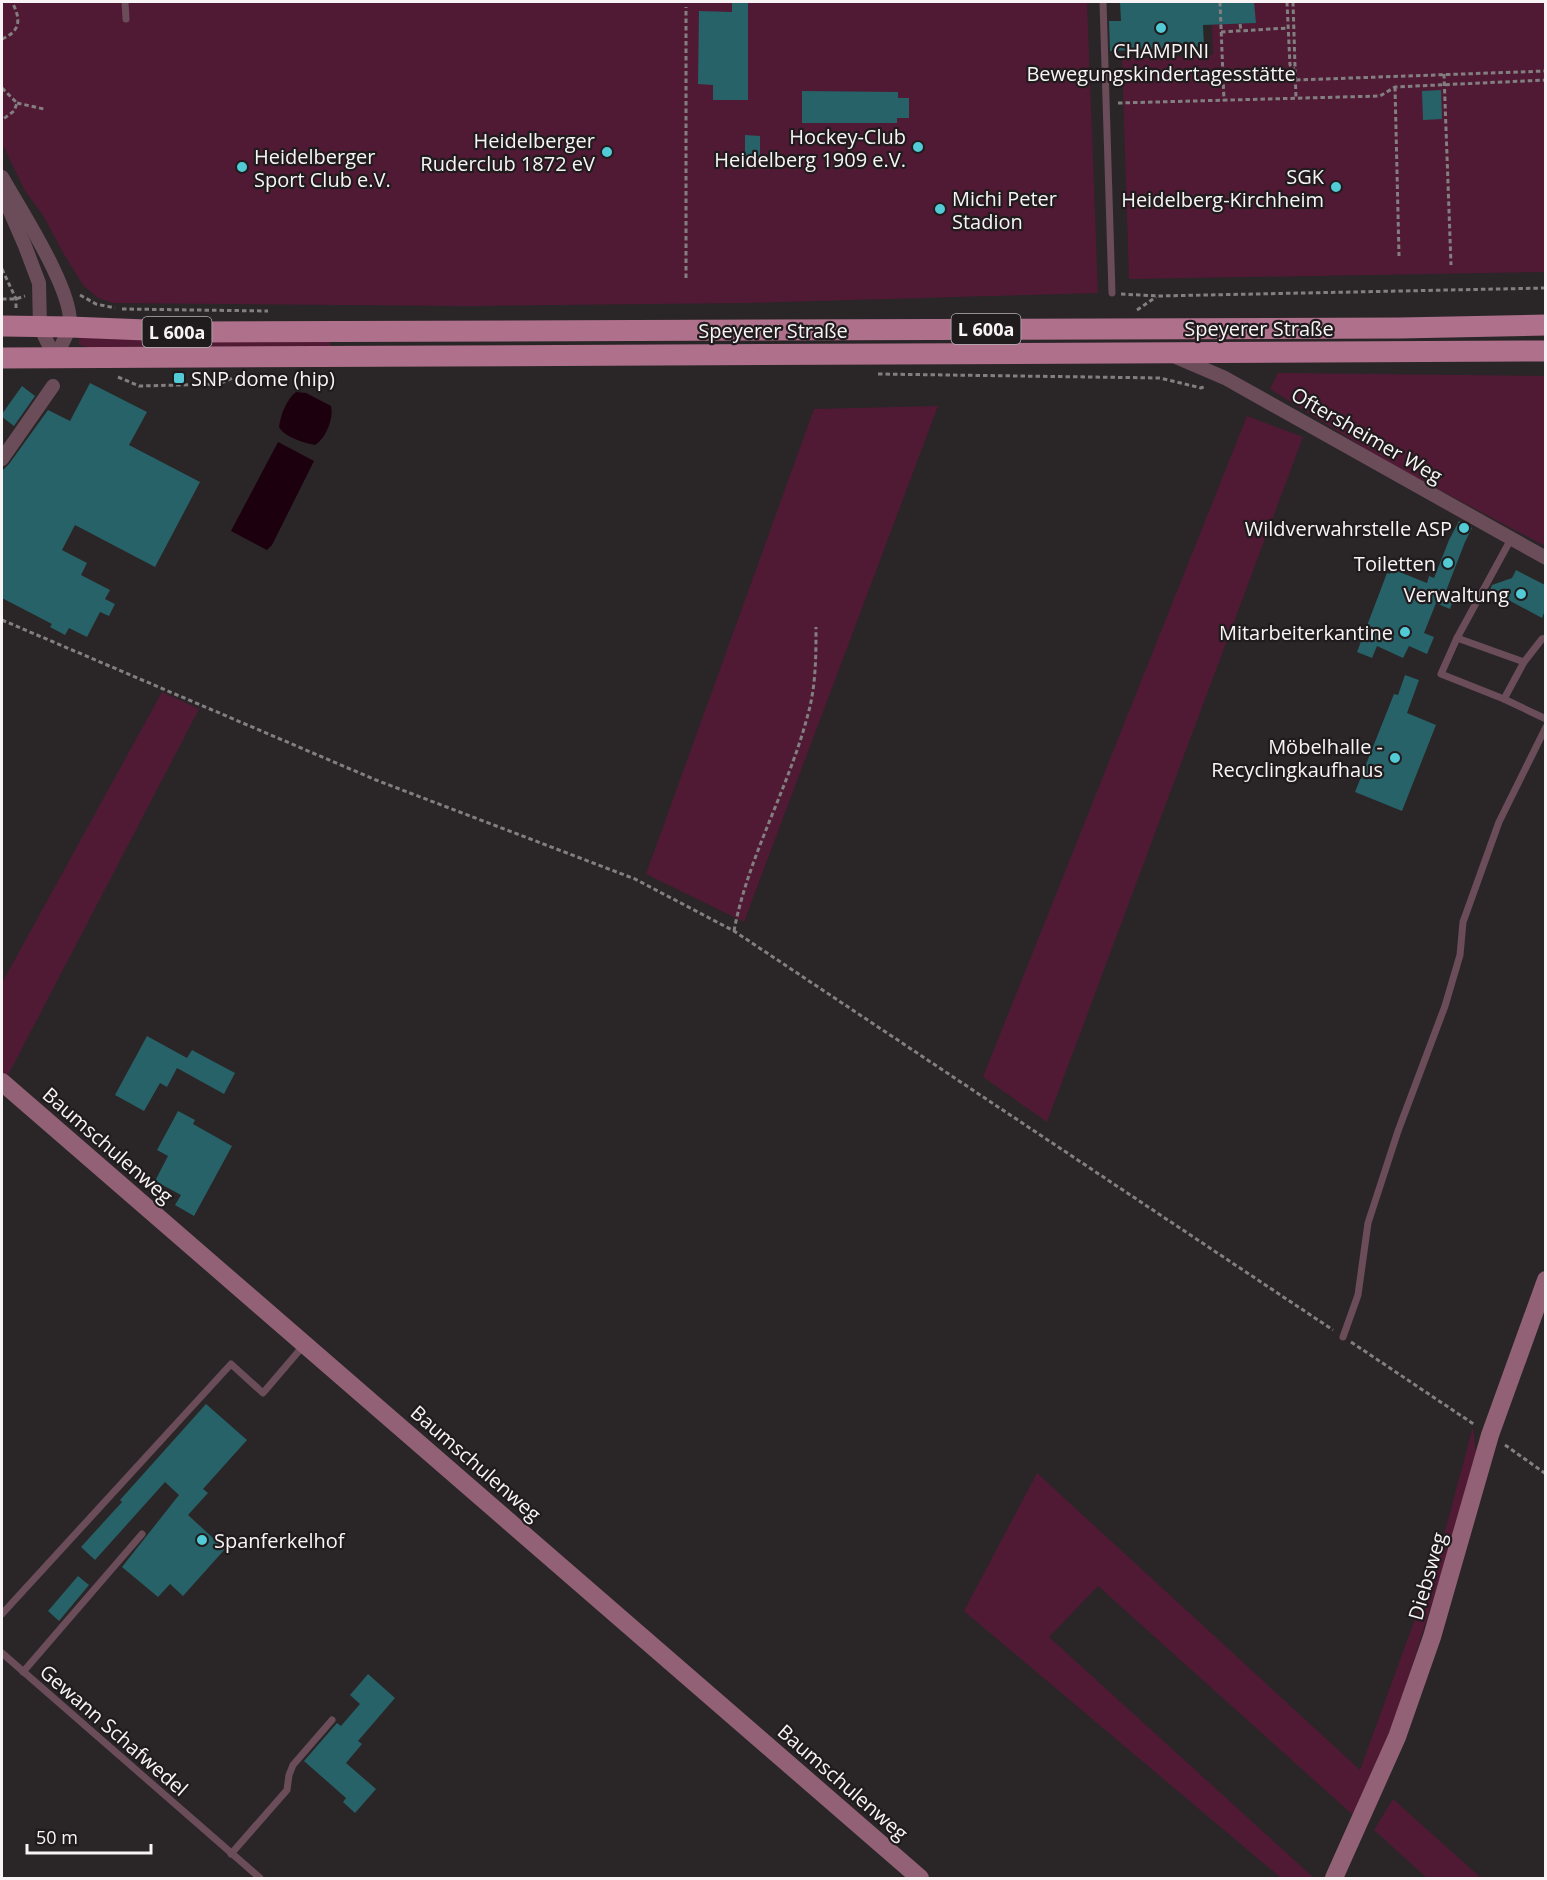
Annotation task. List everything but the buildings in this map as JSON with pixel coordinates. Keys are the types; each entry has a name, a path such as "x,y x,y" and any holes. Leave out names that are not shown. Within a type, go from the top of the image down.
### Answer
{"main road":[{"name":"Speyerer Straße","path":"2,326 186,332 427,332 1400,328 1545,325"},
{"name":"Speyerer Straße","path":"2,358 1545,351"}],"street":[{"path":"2,177 32,226 65,295 70,327 55,358"},
{"path":"2,193 39,283 40,327 55,358"},
{"name":"Oftersheimer Weg","path":"1167,352 1226,378 1545,558"},
{"path":"2,459 53,386"},
{"name":"Baumschulenweg","path":"2,1082 920,1878"},
{"name":"Diebsweg","path":"1334,1878 1397,1737 1432,1637 1490,1435 1545,1280"}],"lane":[{"path":"125,2 126,19"},
{"path":"1103,2 1112,293"},
{"path":"1511,539 1457,638 1441,674 1504,699 1545,719"},
{"path":"1457,638 1524,662"},
{"path":"1504,699 1524,662 1545,638"},
{"path":"1343,1337 1358,1295 1368,1223 1398,1131 1447,1000 1460,955 1463,922 1499,822 1545,727"},
{"path":"2,1614 231,1364 263,1393 304,1345"},
{"path":"22,1672 142,1534"},
{"name":"Gewann Schafwedel","path":"2,1653 260,1878"},
{"path":"231,1854 286,1790 294,1765 332,1720"}],"path":[{"path":"2,39 17,29 17,15 12,2"},
{"path":"1220,2 1224,101"},
{"path":"1287,2 1290,65 1295,70"},
{"path":"1293,2 1296,99"},
{"path":"686,7 686,278"},
{"path":"1240,24 1241,30"},
{"path":"1221,32 1288,28"},
{"path":"1296,80 1545,71"},
{"path":"1444,74 1451,265"},
{"path":"1106,104 1380,96 1395,87 1545,80"},
{"path":"1395,87 1400,256"},
{"path":"2,88 16,103 44,109"},
{"path":"2,120 14,111 16,103"},
{"path":"2,269 16,299"},
{"path":"1112,293 1158,296 1545,288"},
{"path":"81,295 96,304 113,308 270,311"},
{"path":"2,299 16,299 22,296"},
{"path":"1129,310 1138,309 1158,296"},
{"path":"204,376 204,384"},
{"path":"2,620 376,780 635,879 734,931 1490,1435 1545,1474"},
{"path":"734,931 740,900 809,713 816,665 816,627"}],"shaded area":[{"path":"2,2 1087,2 1098,293 743,303 472,306 114,303 98,298 83,285 43,215 25,191 2,143"},
{"name":"SGK Heidelberg-Kirchheim","path":"1211,2 1545,2 1545,272 1129,279 1122,59 1213,55"},
{"path":"79,337 330,342 330,346 89,347 79,345"},
{"path":"1278,373 1545,376 1545,546 1387,462 1270,389"},
{"path":"296,392 306,393 331,406 328,427 323,438 315,445 290,437 279,427 284,408"},
{"path":"938,406 744,922 646,874 814,409"},
{"path":"1247,416 1303,437 1047,1122 983,1077"},
{"path":"278,442 314,461 272,545 267,550 231,531"},
{"path":"162,692 199,709 7,1077 2,1073 2,983"},
{"path":"1473,1427 1476,1455 1450,1546 1392,1729 1354,1816 1098,1586 1049,1637 1314,1878 1281,1878 964,1611 1037,1473 1360,1770 1440,1550"},
{"path":"1393,1799 1481,1878 1427,1878 1374,1830"}],"place":[{"name":"CHAMPINI Bewegungskindertagesstätte","path":"1161,28"},
{"name":"Hockey-Club Heidelberg 1909 e.V.","path":"918,147"},
{"name":"Heidelberger Ruderclub 1872 eV","path":"607,152"},
{"name":"Heidelberger Sport Club e.V.","path":"242,167"},
{"name":"SGK Heidelberg-Kirchheim","path":"1336,187"},
{"name":"Michi Peter Stadion","path":"940,209"},
{"name":"SNP dome (hip)","path":"179,378"},
{"name":"Wildverwahrstelle ASP","path":"1464,528"},
{"name":"Toiletten","path":"1448,563"},
{"name":"Verwaltung","path":"1521,594"},
{"name":"Mitarbeiterkantine","path":"1405,632"},
{"name":"Möbelhalle - Recyclingkaufhaus","path":"1395,758"},
{"name":"Spanferkelhof","path":"202,1540"}]}
